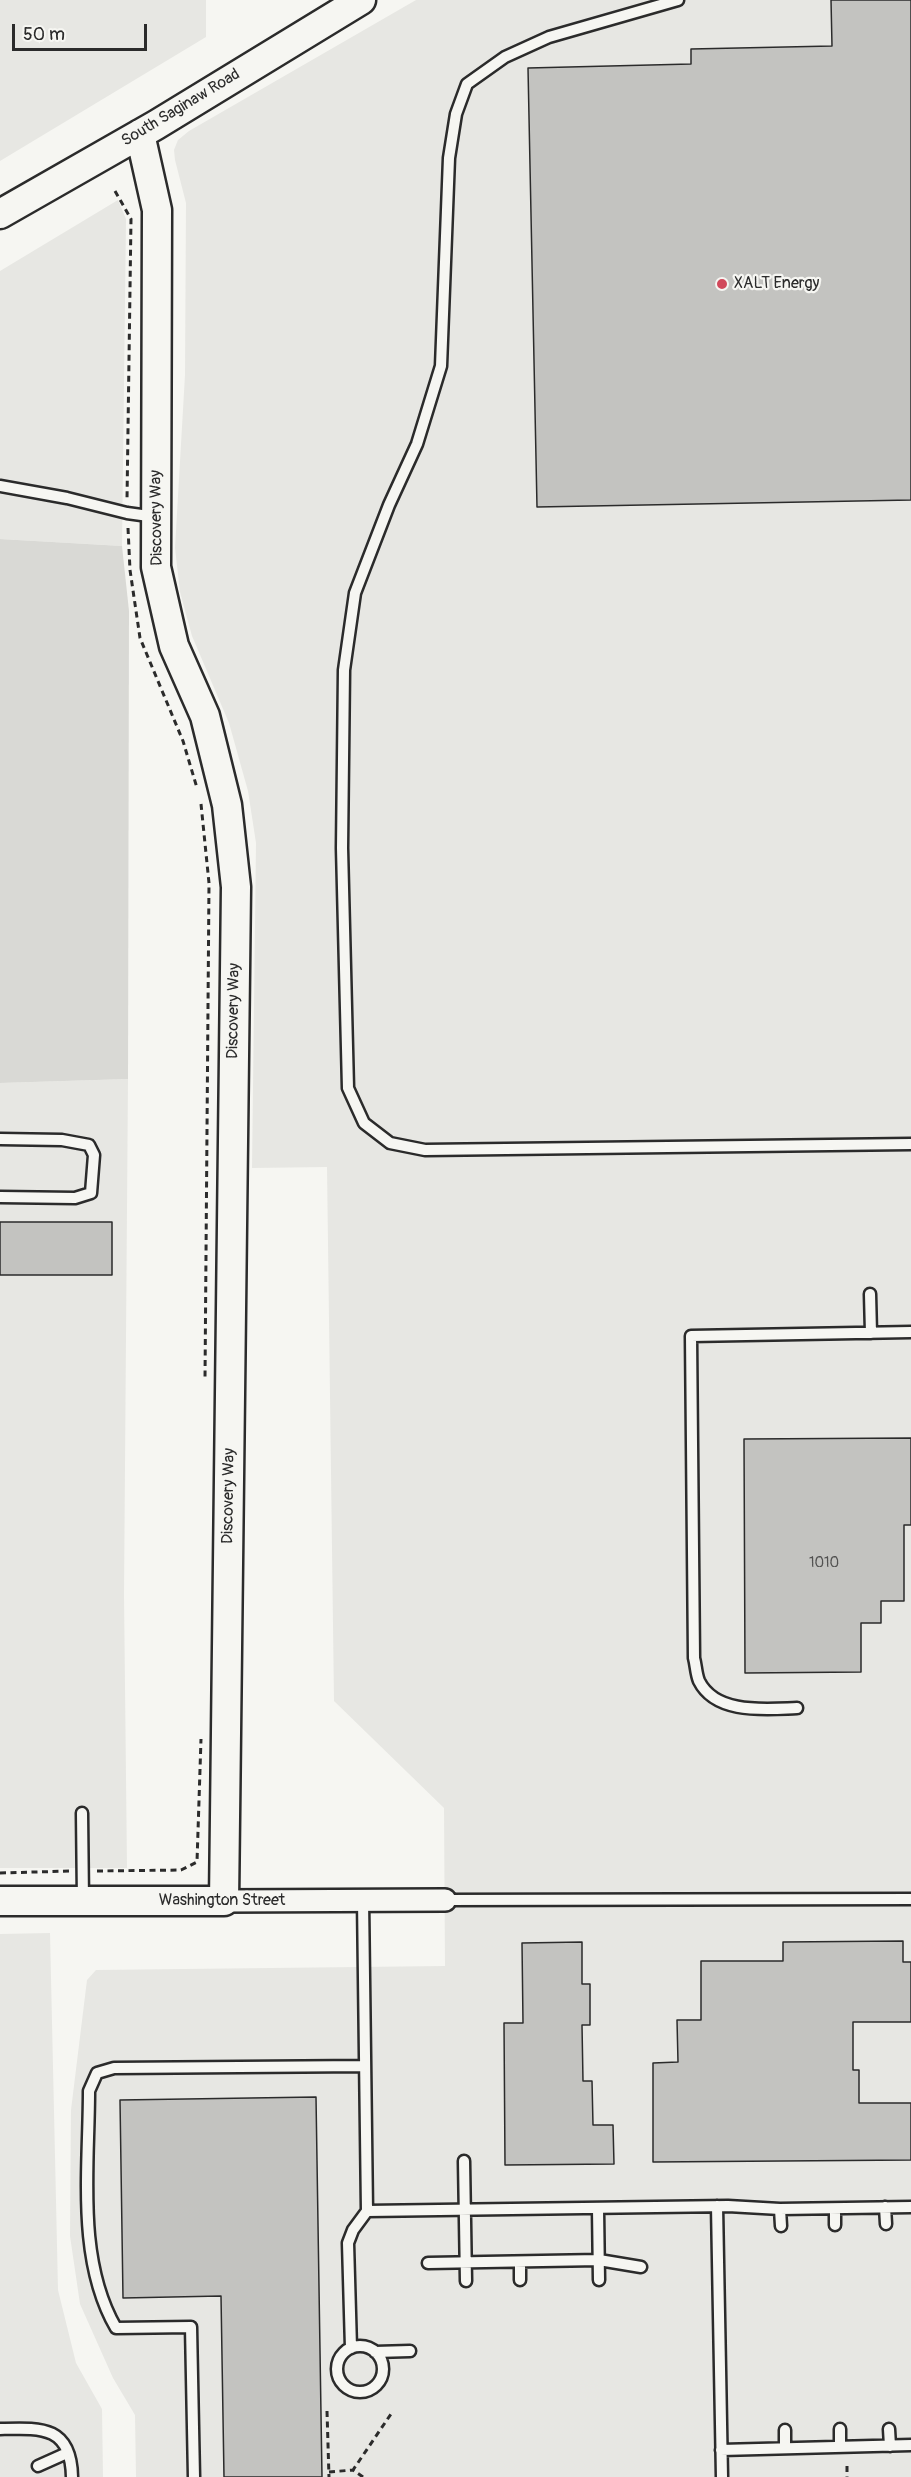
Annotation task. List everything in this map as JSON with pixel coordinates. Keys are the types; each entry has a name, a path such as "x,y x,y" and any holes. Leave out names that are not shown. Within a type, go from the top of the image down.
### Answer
{"street":[{"name":"South Saginaw Road","path":"0,214 140,134 362,0"},
{"name":"Discovery Way","path":"140,134 157,210 156,567 174,646 205,716 227,805 236,887 224,1901"},
{"name":"Washington Street","path":"0,1901 445,1900"}],"lane":[{"path":"678,0 549,37 505,57 467,84 456,114 449,158 441,366 417,444 389,505 355,593 344,670 342,848 348,1088 364,1123 390,1143 425,1150 911,1144"},
{"path":"0,486 156,517"},
{"path":"0,1139 62,1140 89,1144 94,1155 91,1192 75,1198 0,1197"},
{"path":"870,1294 871,1333"},
{"path":"797,1708 744,1708 710,1696 699,1680 694,1658 691,1336 911,1332"},
{"path":"82,1813 83,1901"},
{"path":"351,2348 348,2243 353,2230 367,2211 363,1899"},
{"path":"445,1900 911,1899"},
{"path":"194,2477 191,2327 116,2328 103,2306 89,2237 89,2091 97,2073 114,2068 365,2067"},
{"path":"464,2161 466,2281"},
{"path":"367,2211 717,2206 780,2210 911,2207"},
{"path":"717,2206 722,2477"},
{"path":"885,2207 886,2224"},
{"path":"598,2209 599,2280"},
{"path":"835,2209 835,2225"},
{"path":"780,2210 781,2226"},
{"path":"428,2263 599,2260 641,2266"},
{"path":"520,2262 520,2280"},
{"path":"365,2346 375,2352 382,2363 380,2380 366,2391 356,2391 346,2387 340,2380 337,2371 342,2355 351,2348 365,2346"},
{"path":"375,2352 410,2351"},
{"path":"0,2429 40,2428 53,2433 67,2453 72,2477"},
{"path":"889,2428 890,2446"},
{"path":"840,2429 840,2447"},
{"path":"784,2430 785,2448"},
{"path":"721,2450 911,2445"},
{"path":"38,2466 67,2453"}],"path":[{"path":"115,191 131,219 127,513 130,570 140,638 183,741 198,790"},
{"path":"201,800 209,883 205,1380"},
{"path":"0,1873 181,1870 197,1862 201,1735"},
{"path":"327,2411 329,2475 353,2470 393,2411"},
{"path":"847,2466 847,2477"},
{"path":"353,2470 363,2477"}],"shaded area":[{"path":"0,0 206,0 206,37 0,161"},
{"path":"416,0 911,0 911,2477 136,2477 135,2415 113,2378 80,2304 70,2236 71,2110 87,1980 96,1970 445,1966 444,1808 334,1701 327,1167 252,1168 256,843 248,791 229,723 192,636 180,592 175,548 185,375 186,203 175,160 174,150 178,140 189,131"},
{"path":"118,200 126,219 122,546 0,539 0,271"},
{"path":"0,539 122,546 129,611 128,1079 0,1083"},
{"path":"128,1079 124,1595 127,1868 0,1868 0,1083"},
{"path":"50,1933 58,2290 76,2363 102,2409 103,2477 0,2477 0,1934"}],"building":[{"name":"XALT Energy","path":"831,0 911,0 911,500 537,507 528,68 691,64 691,49 832,46"},
{"path":"0,1222 112,1222 112,1275 0,1275"},
{"path":"911,1438 911,1525 904,1525 904,1601 881,1601 881,1623 861,1623 861,1672 745,1673 744,1439"},
{"path":"903,1941 903,1962 911,1962 911,2022 853,2022 853,2070 859,2070 859,2103 911,2103 911,2160 653,2162 653,2063 678,2062 677,2020 701,2020 701,1961 783,1961 783,1942"},
{"path":"582,1942 582,1984 590,1984 590,2025 582,2025 583,2081 592,2081 593,2125 613,2125 614,2164 505,2165 504,2023 523,2023 522,1943"},
{"path":"316,2097 322,2477 224,2477 221,2296 123,2298 120,2100"}],"place":[{"name":"XALT Energy","path":"722,284"}]}
